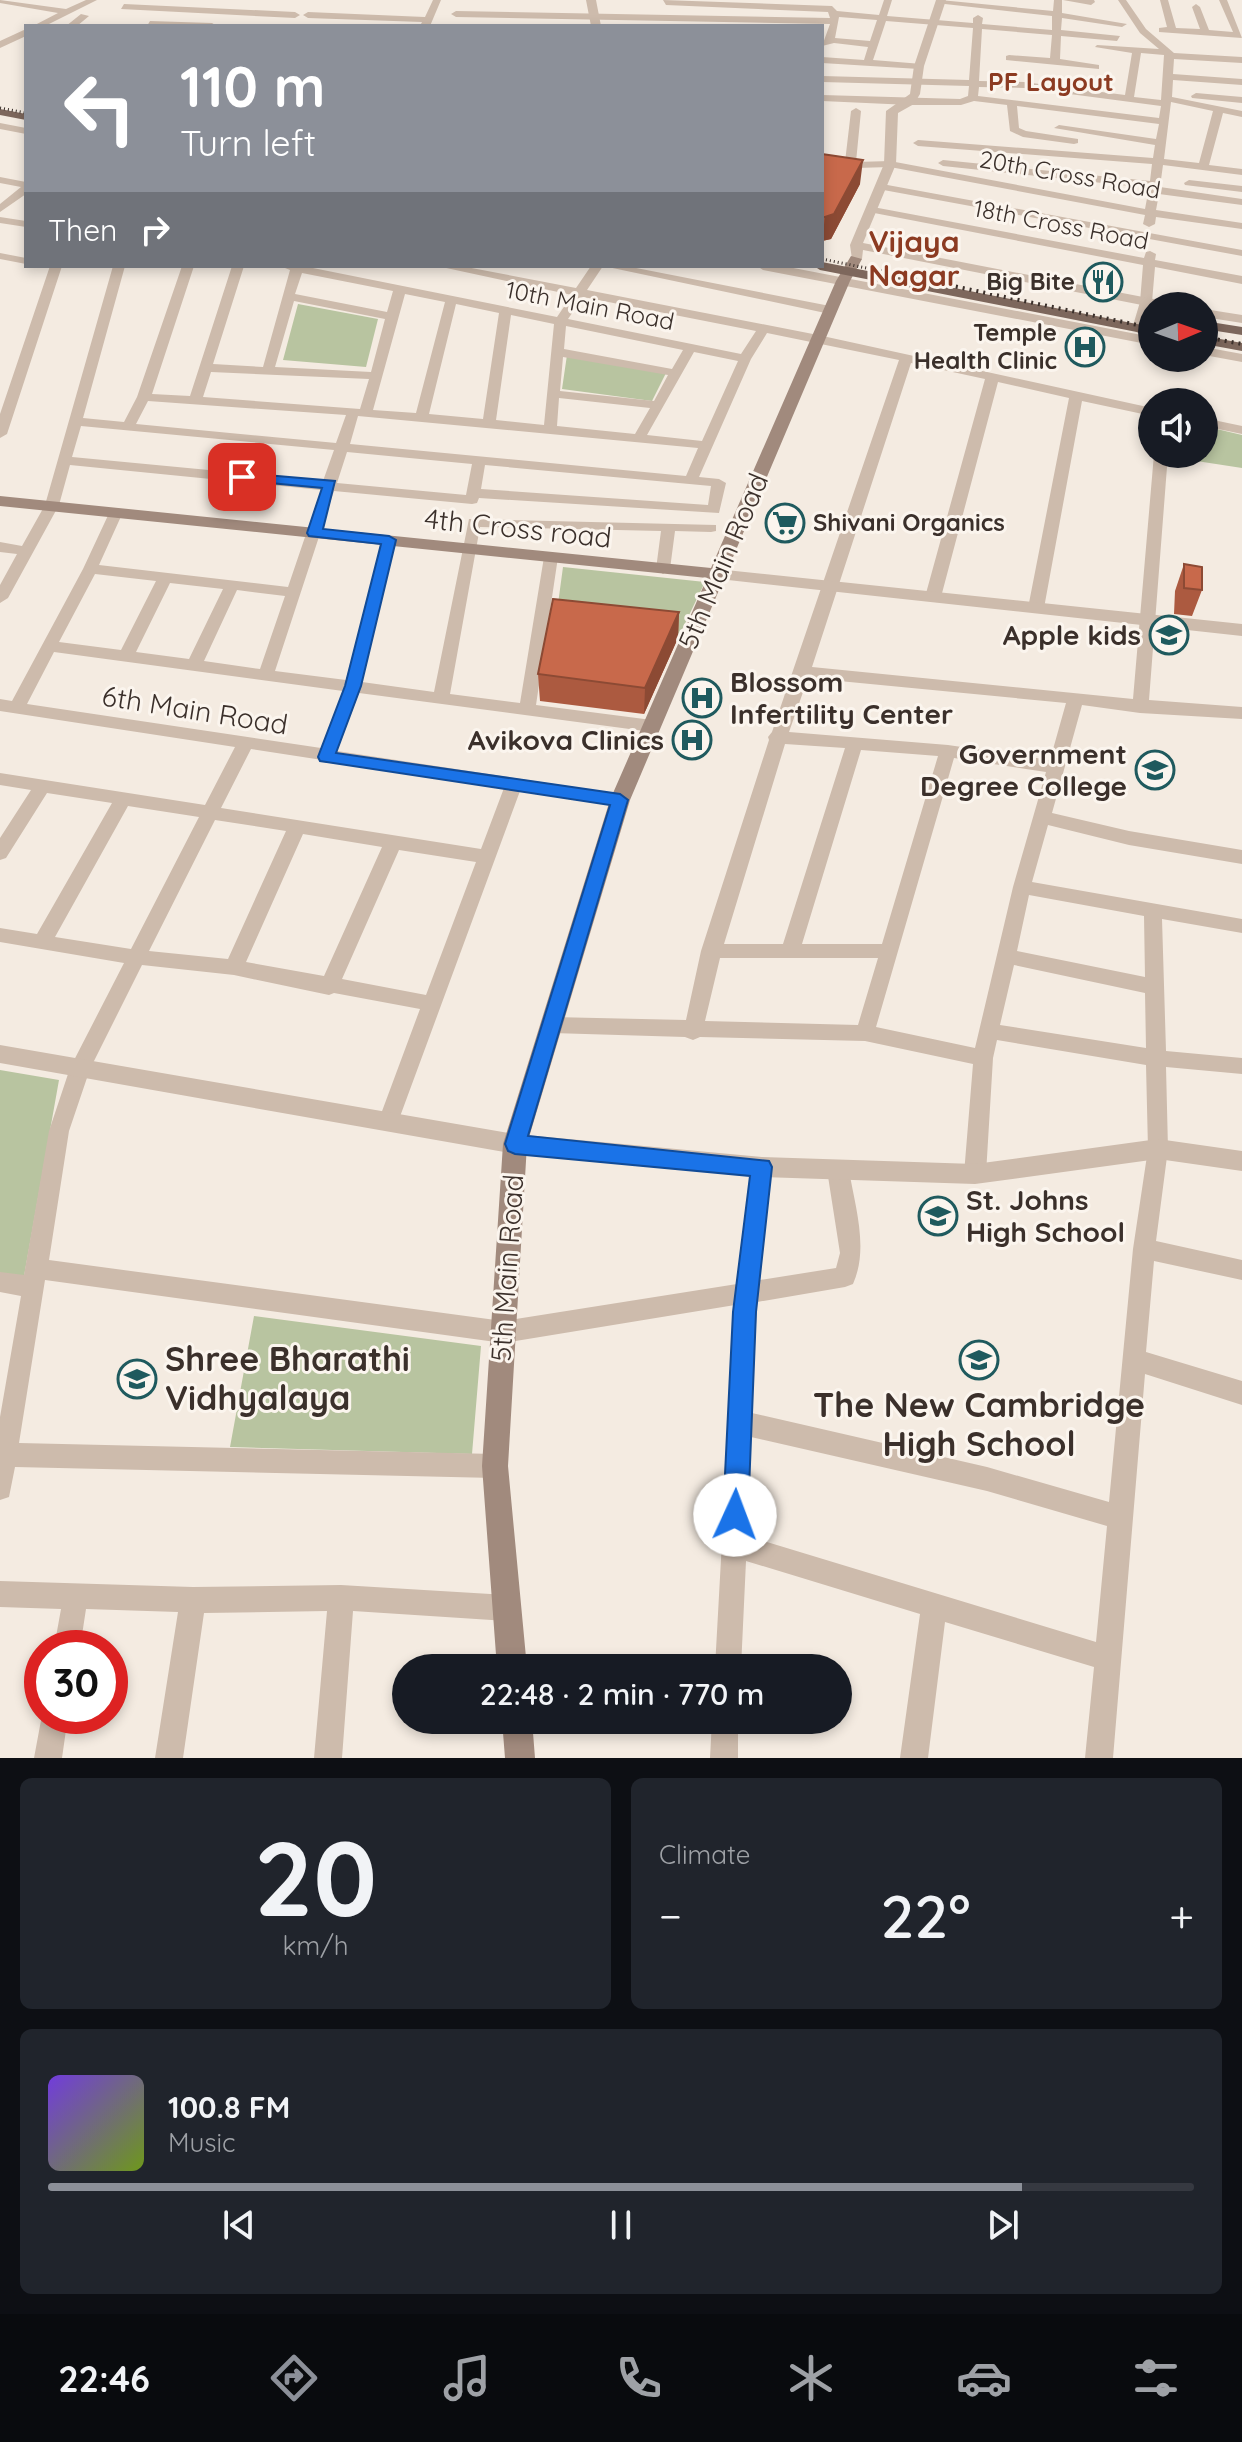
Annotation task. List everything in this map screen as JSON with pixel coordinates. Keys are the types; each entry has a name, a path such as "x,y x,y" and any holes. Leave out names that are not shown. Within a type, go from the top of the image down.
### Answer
{"main road":[{"path":"0,102 24,105"},
{"path":"0,112 24,117"},
{"path":"824,253 851,264 1138,323"},
{"path":"824,266 851,264"},
{"name":"5th Main Road","path":"511,1654 495,1466 515,1144 620,800 851,264"},
{"path":"1218,327 1242,331"},
{"path":"1218,343 1242,347"},
{"path":"0,501 314,533"},
{"name":"4th Cross road","path":"314,533 716,574"},
{"path":"518,1734 520,1758"}],"street":[{"path":"0,0 67,12"},
{"path":"42,24 93,0"},
{"path":"213,24 230,0 302,4"},
{"path":"308,15 426,23 437,0"},
{"path":"591,0 595,20"},
{"path":"868,62 871,44 888,0 881,0"},
{"path":"1055,61 1058,0"},
{"path":"1067,0 1091,2"},
{"path":"1122,0 1143,31 1169,54 1168,99 1162,121 1148,238 1151,265 1147,292"},
{"path":"1164,0 1172,30"},
{"path":"1223,0 1240,34"},
{"path":"668,21 666,1 796,3 832,9 836,18 826,41 871,44"},
{"path":"851,264 890,164 892,111 911,101 940,1 1122,24"},
{"path":"973,98 981,4"},
{"path":"124,7 222,12 294,20"},
{"path":"1196,7 1205,31"},
{"path":"456,14 668,21 881,19 1054,37 1137,51 1242,60"},
{"path":"74,24 84,16"},
{"path":"150,24 294,20"},
{"path":"13,28 24,31"},
{"path":"1143,31 1240,34"},
{"path":"0,45 24,32"},
{"path":"1010,38 1117,38"},
{"path":"1129,99 1137,51"},
{"path":"1009,58 1096,67"},
{"path":"824,60 919,66"},
{"path":"1169,77 1242,82"},
{"path":"824,79 1024,85 1129,99 1242,100"},
{"path":"824,98 961,102 973,98 1162,121"},
{"path":"1168,99 1242,114"},
{"path":"1012,103 1011,123 1023,134 1086,143"},
{"path":"850,165 856,111"},
{"path":"1203,167 1218,111"},
{"path":"0,126 24,131"},
{"path":"1059,128 1160,143"},
{"path":"918,143 1241,169 1240,189 1154,185 928,161"},
{"name":"20th Cross Road","path":"824,166 890,164 1151,213 1242,226"},
{"path":"0,180 24,186"},
{"path":"1154,185 1242,202"},
{"path":"882,187 1242,253"},
{"path":"0,209 24,189"},
{"name":"18th Cross Road","path":"873,210 1242,280"},
{"path":"0,220 24,224"},
{"path":"1,258 24,261"},
{"path":"851,264 1138,337"},
{"path":"824,265 851,264 1138,301"},
{"path":"0,434 55,268"},
{"path":"0,598 52,505 78,422 118,268"},
{"path":"128,427 144,397 187,268"},
{"path":"195,402 237,268"},
{"path":"268,370 290,297 291,268"},
{"name":"10th Main Road","path":"296,268 745,359"},
{"path":"453,268 818,339 905,361 1138,409"},
{"path":"550,429 560,322 596,268"},
{"path":"618,268 830,310"},
{"name":"6th Main Road","path":"266,675 341,447 376,376 400,289"},
{"path":"290,297 392,317"},
{"path":"422,417 451,300"},
{"path":"489,423 505,312"},
{"path":"1218,315 1242,319"},
{"path":"691,480 745,359 763,329"},
{"path":"639,438 690,349"},
{"path":"558,352 676,373"},
{"path":"1218,354 1242,358"},
{"path":"693,1032 710,951 776,737 802,672 905,361"},
{"path":"208,368 376,376"},
{"path":"933,597 992,379"},
{"path":"554,394 658,405"},
{"path":"144,397 422,417 706,445"},
{"path":"1036,608 1076,397"},
{"path":"67,461 473,496 714,510 719,483 78,422"},
{"path":"1218,425 1242,430"},
{"path":"473,496 479,460"},
{"path":"1140,707 1160,468"},
{"path":"8,706 48,646 90,569 116,512"},
{"path":"441,698 477,521 711,528"},
{"path":"663,569 669,526"},
{"path":"326,757 353,686 389,540"},
{"path":"0,547 25,551"},
{"path":"527,709 551,557"},
{"path":"90,569 294,592"},
{"path":"716,574 1242,630"},
{"path":"126,656 165,578"},
{"path":"194,665 232,585"},
{"path":"48,646 652,726"},
{"path":"802,672 941,682 1140,707 1242,713"},
{"path":"975,1174 983,1058 1022,887 1075,700"},
{"name":"6th Main Road","path":"8,706 620,800"},
{"path":"776,737 948,751 1055,767"},
{"path":"0,1488 59,1131 80,1068 245,744"},
{"path":"791,949 854,745"},
{"path":"865,1033 948,751"},
{"path":"0,779 487,857"},
{"path":"388,1122 514,785"},
{"path":"0,853 42,786"},
{"path":"42,942 123,800"},
{"path":"1041,817 1129,838 1242,857"},
{"path":"234,967 297,827"},
{"path":"329,987 393,843"},
{"path":"1022,887 1153,913 1242,926"},
{"path":"1099,1758 1144,1249 1158,1149 1153,913"},
{"path":"0,935 134,957 234,967 434,1004"},
{"path":"710,951 890,951"},
{"path":"1006,956 1155,987"},
{"path":"552,1025 693,1032 865,1033 983,1058"},
{"path":"989,1031 1156,1058 1242,1066"},
{"path":"0,1054 515,1144 762,1167 975,1174 1158,1149 1242,1161"},
{"path":"729,1654 747,1293 762,1167"},
{"path":"0,1282 33,1278 503,1332 845,1277 851,1253 838,1170"},
{"path":"1144,1249 1242,1270"},
{"path":"1134,1359 1242,1393"},
{"path":"739,1426 754,1425 987,1479 1121,1518"},
{"path":"6,1455 495,1466"},
{"path":"734,1545 1110,1659"},
{"path":"0,1594 193,1600 341,1598 507,1608"},
{"path":"70,1630 76,1596"},
{"path":"328,1758 341,1598"},
{"path":"169,1758 193,1600"},
{"path":"914,1758 934,1608"},
{"path":"48,1758 52,1734"},
{"path":"724,1758 725,1734"}],"green space":[{"path":"298,304 378,319 366,367 283,360"},
{"path":"567,355 666,373 652,401 562,389"},
{"path":"1218,429 1242,435 1242,468 1218,464"},
{"path":"563,567 705,582 678,638 555,626"},
{"path":"0,1070 59,1080 23,1282 0,1277"},
{"path":"254,1316 481,1346 472,1454 230,1447"}],"building":[{"path":"824,154 863,160 834,214 825,217"},
{"path":"1184,564 1202,567 1202,590 1184,588"},
{"path":"553,599 679,612 645,688 538,674"}],"railway":[{"path":"0,108 24,113"},
{"path":"824,259 910,277"},
{"path":"901,275 1138,325"},
{"path":"1218,340 1242,344"}],"place":[{"name":"Big Bite","path":"1103,282"},
{"name":"Temple Health Clinic","path":"1085,347"},
{"name":"Shivani Organics","path":"785,523"},
{"name":"Apple kids","path":"1169,635"},
{"name":"Blossom Infertility Center","path":"702,698"},
{"name":"Avikova Clinics","path":"692,740"},
{"name":"Government Degree College","path":"1155,770"},
{"name":"St. Johns High School","path":"938,1216"},
{"name":"The New Cambridge High School","path":"979,1360"},
{"name":"Shree Bharathi Vidhyalaya","path":"137,1379"}],"district":[{"name":"PF Layout","path":"1051,82"},
{"name":"Vijaya Nagar","path":"914,259"}],"route":[{"path":"242,477 330,484 314,533 389,540 353,686 326,757 620,800 515,1144 762,1167 745,1312 735,1515"}]}
